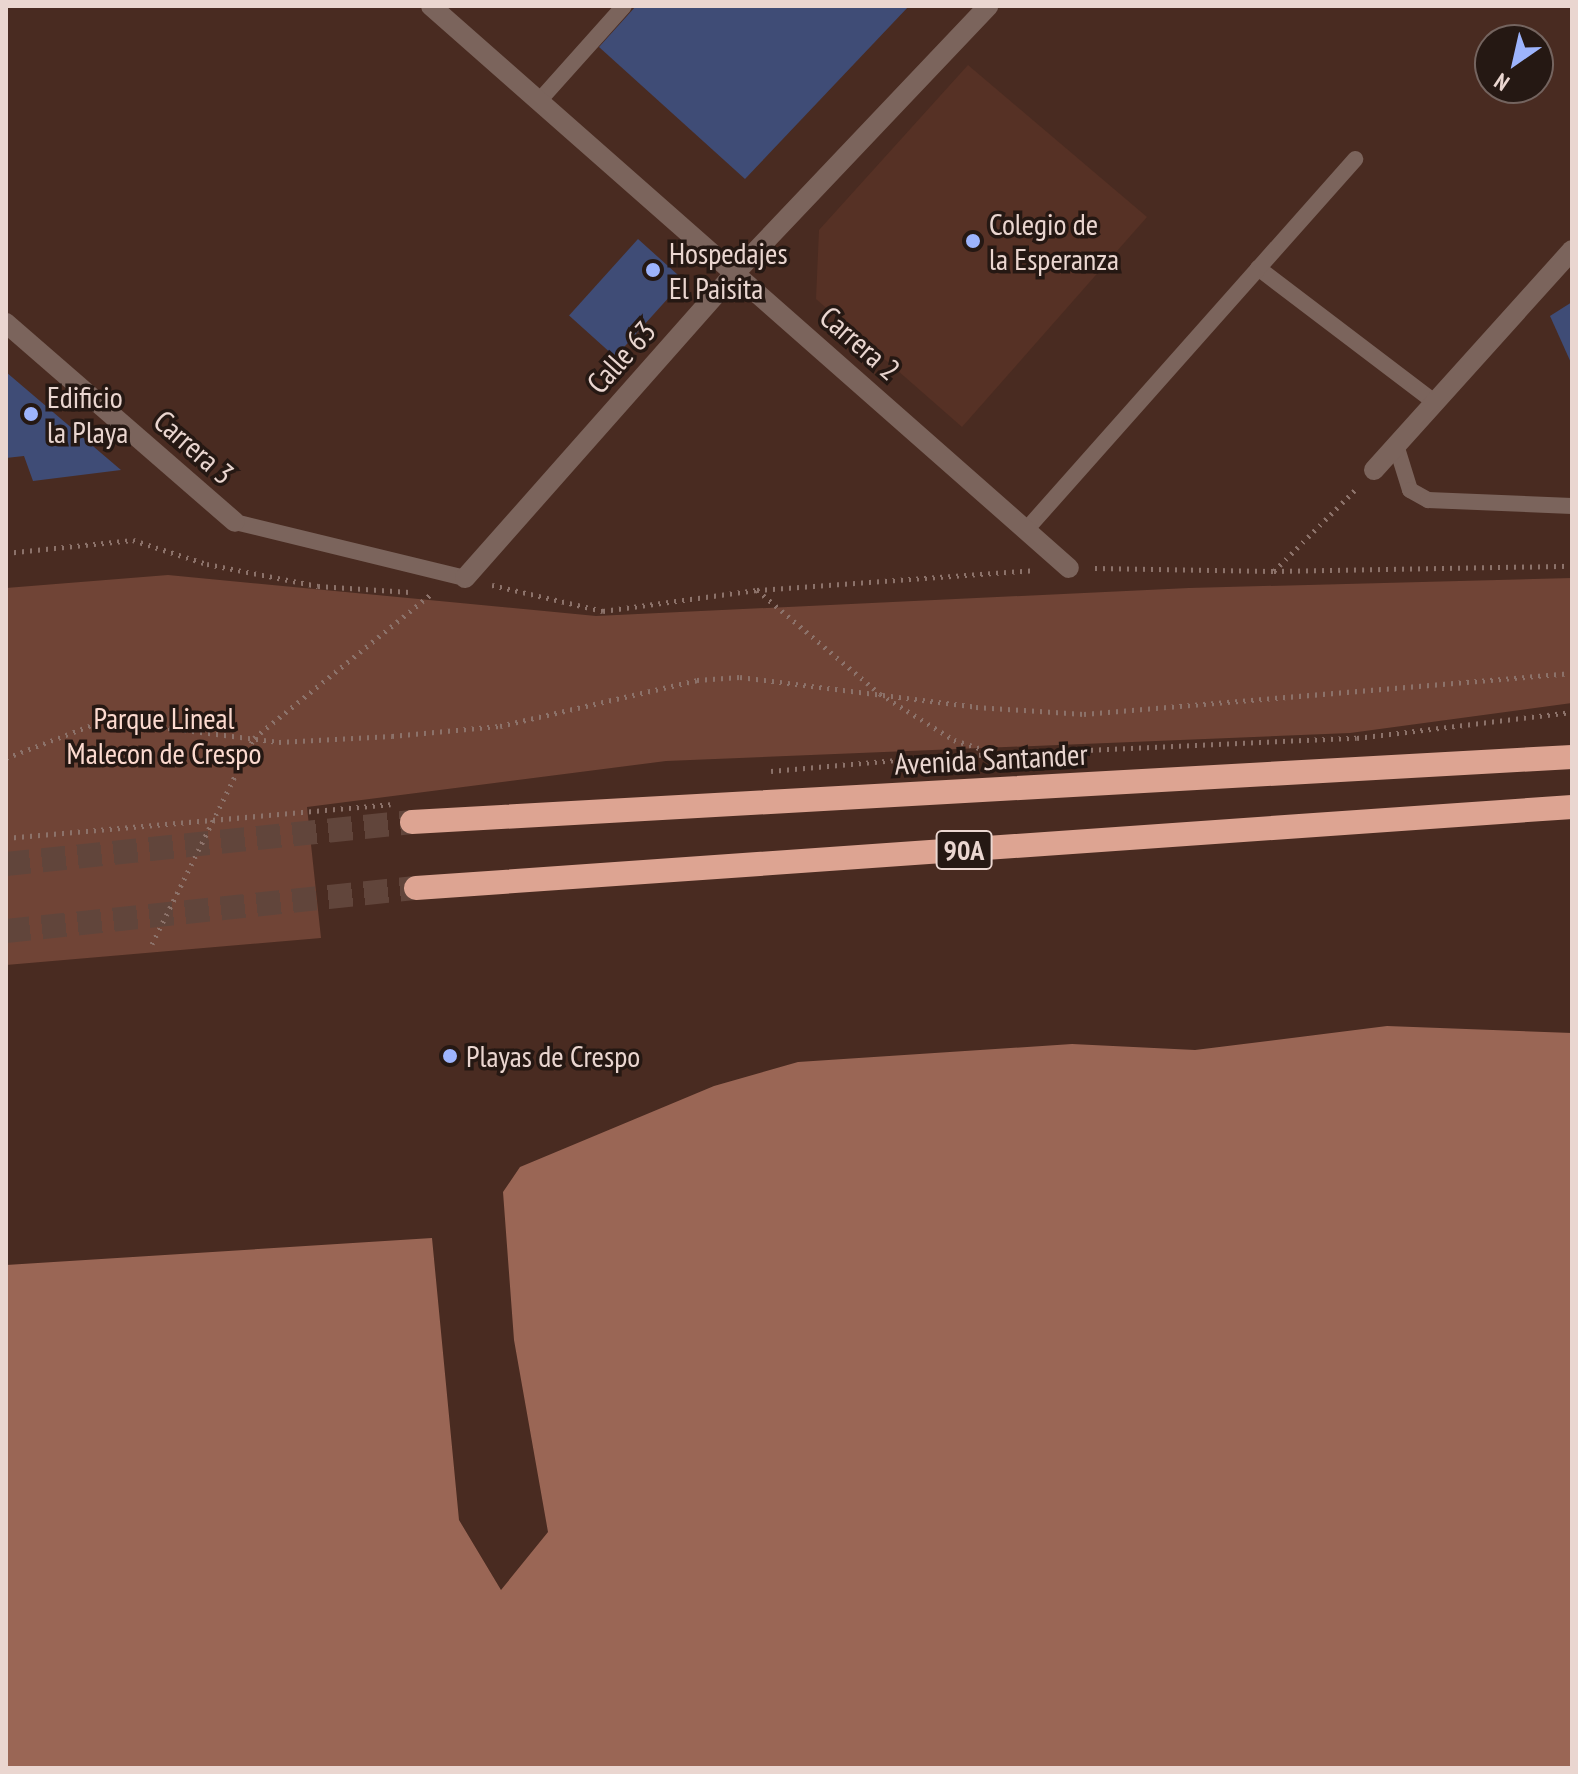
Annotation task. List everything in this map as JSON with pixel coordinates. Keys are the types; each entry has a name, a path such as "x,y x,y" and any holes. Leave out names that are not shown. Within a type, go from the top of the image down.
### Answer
{"highway":[{"name":"Avenida Santander","path":"412,822 1572,757"},
{"name":"90A","path":"416,888 1572,807"}],"street":[{"name":"Carrera 2","path":"431,6 1069,568"},
{"name":"Calle 63","path":"465,578 735,273 988,6"},
{"path":"1374,470 1572,250"},
{"name":"Carrera 3","path":"6,323 235,522"}],"lane":[{"path":"539,101 624,6"},
{"path":"1026,530 1355,159"},
{"path":"1258,268 1433,401"},
{"path":"1396,445 1410,490 1428,500 1572,506"},
{"path":"235,522 465,578"}],"path":[{"path":"1274,571 1374,470"},
{"path":"6,553 133,540 207,564 318,586 431,593"},
{"path":"152,944 254,738 431,593 465,578 603,611 757,590 1069,568 1274,571 1572,566"},
{"path":"757,590 880,694 954,740 996,754"},
{"path":"6,758 105,720 279,742 500,726 711,679 755,678 1084,714 1572,673"}],"shaded area":[{"name":"Colegio de la Esperanza","path":"968,65 1147,217 962,427 816,299 819,230"},
{"path":"1387,1026 1572,1033 1572,1768 6,1768 6,1265 432,1238 459,1520 501,1590 548,1532 514,1340 503,1192 520,1167 714,1086 798,1062 1072,1044 1195,1050"}],"green space":[{"name":"Parque Lineal Malecon de Crespo","path":"168,575 596,616 1189,588 1572,578 1572,703 1350,733 666,761 307,807 321,938 6,965 6,588"}],"building":[{"path":"636,6 909,6 745,179 599,47"},
{"path":"638,239 684,280 615,357 569,316"},
{"path":"1572,302 1572,365 1550,316"},
{"name":"Edificio la Playa","path":"6,372 121,470 33,481 24,456 6,458"}],"tunnel":[{"path":"6,864 412,822"},
{"path":"6,931 416,888"}],"place":[{"name":"Colegio de la Esperanza","path":"973,241"},
{"name":"Hospedajes El Paisita","path":"653,270"},
{"name":"Edificio la Playa","path":"31,414"},
{"name":"Playas de Crespo","path":"450,1056"}]}
